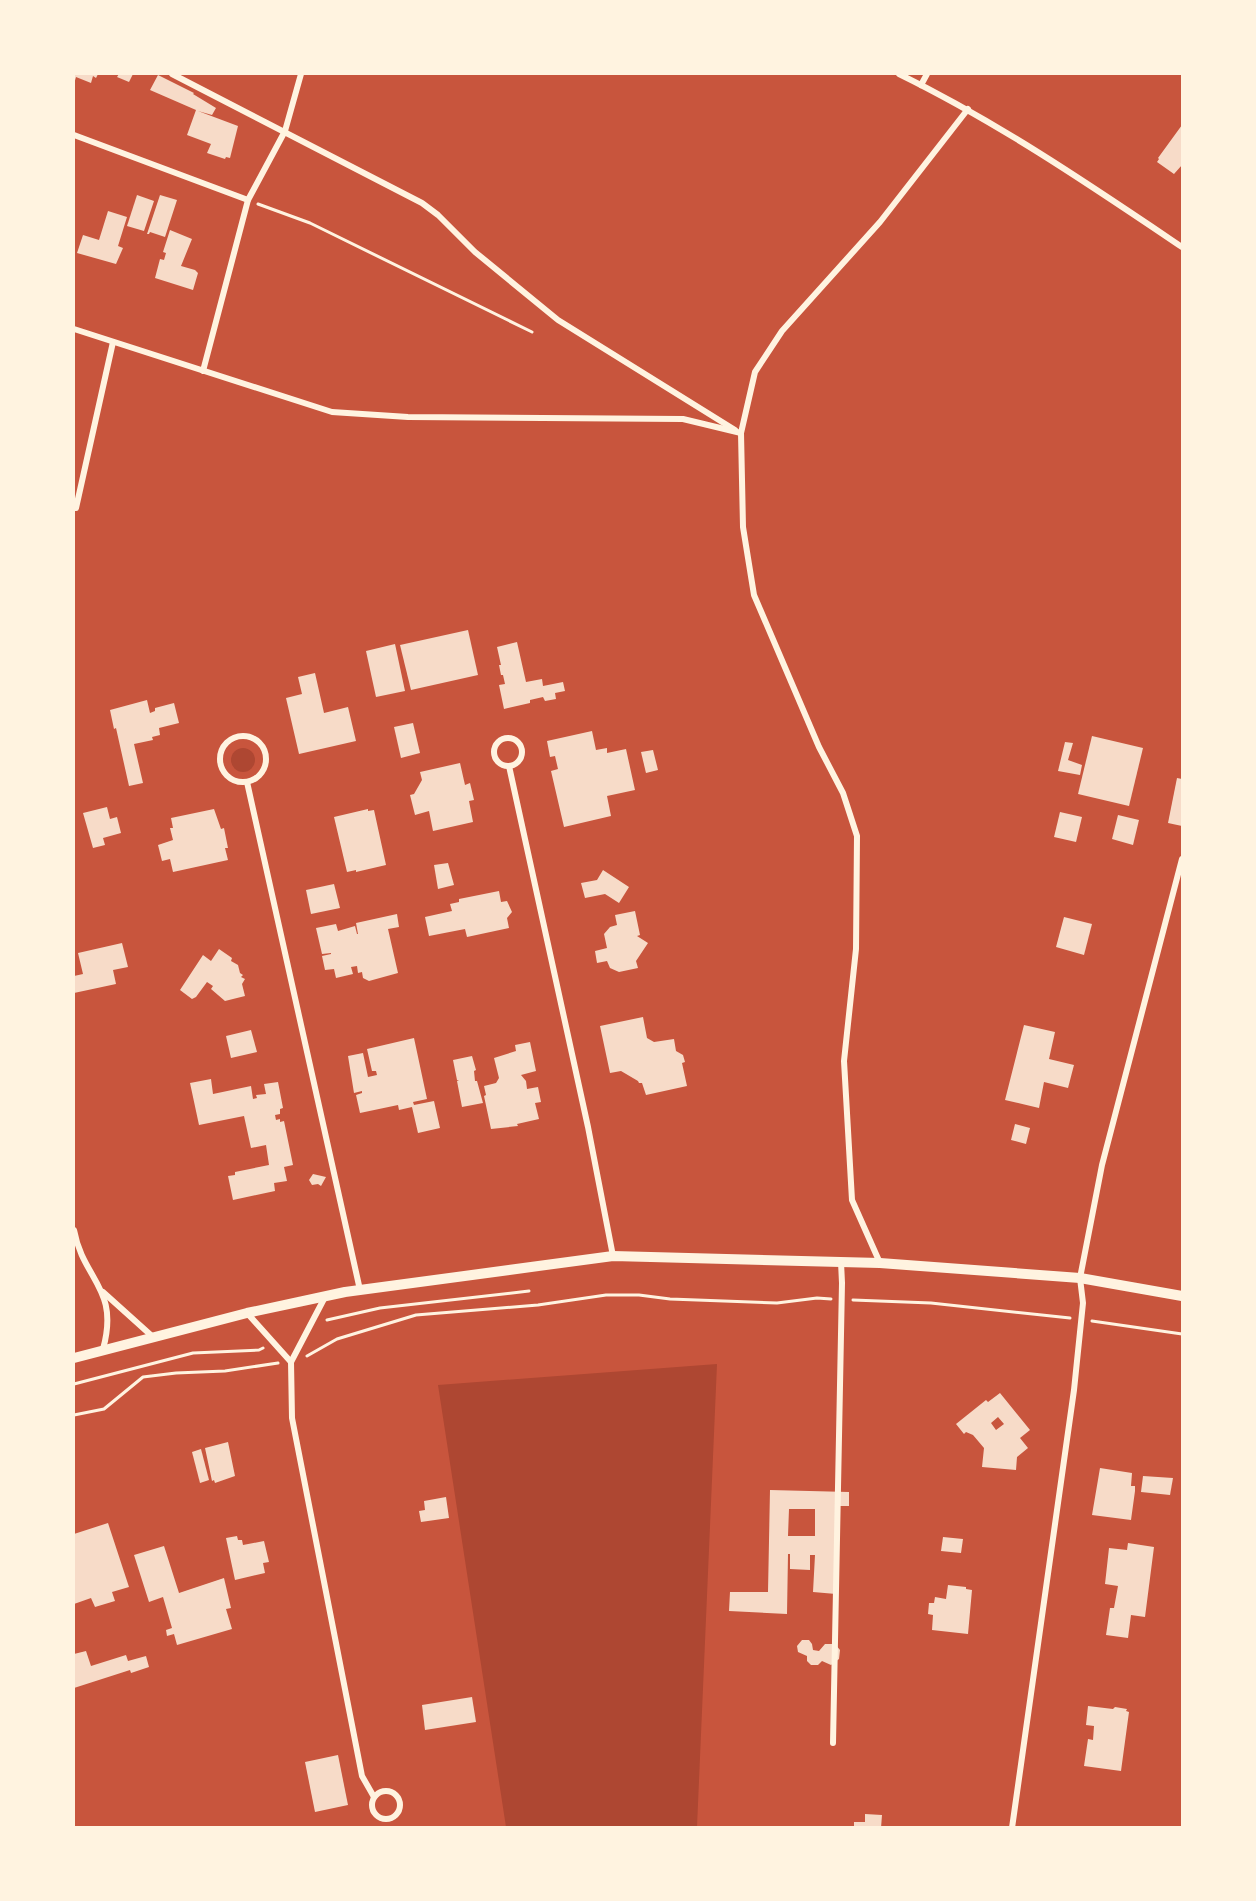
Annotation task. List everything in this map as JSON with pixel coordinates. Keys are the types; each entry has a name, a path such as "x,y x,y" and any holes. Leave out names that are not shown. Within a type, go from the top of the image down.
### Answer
{"street":[{"path":"172,74 422,203 438,215 475,252 558,320 741,433"},
{"path":"203,371 248,200 285,131 301,74"},
{"path":"899,74 968,109 1051,159 1182,247"},
{"path":"921,85 927,74"},
{"path":"880,1263 852,1200 844,1061 856,950 857,836 843,793 819,747 754,595 743,527 741,433 755,372 782,331 880,222 968,109"},
{"path":"74,135 248,200"},
{"path":"74,329 332,411 408,417 683,419 741,433"},
{"path":"76,508 113,342"},
{"path":"236,737 251,737 257,741 266,754 264,768 260,775 247,782 232,780 222,768 220,753 229,740 236,737"},
{"path":"508,737 520,743 523,752 520,760 508,766 496,759 494,750 499,741 508,737"},
{"path":"508,766 588,1127 613,1257"},
{"path":"247,782 360,1290"},
{"path":"1012,1827 1074,1390 1083,1303 1080,1278 1102,1165 1182,859"},
{"path":"74,1230 79,1248 102,1292 108,1311 108,1331 103,1349"},
{"path":"74,1358 247,1313 360,1290 613,1257 880,1263 1080,1278 1182,1296"},
{"path":"833,1743 841,1262"},
{"path":"102,1292 154,1337"},
{"path":"325,1297 291,1362 292,1418 362,1776 374,1797 372,1807 378,1816 388,1819 397,1814 401,1805 397,1795 387,1790 374,1797"},
{"path":"247,1313 291,1362"}],"path":[{"path":"248,200 310,223 532,332"},
{"path":"74,1415 104,1408 143,1377 225,1371 299,1361 337,1339 416,1315 538,1305 606,1296 639,1295 670,1299 777,1303 817,1298 931,1303 1082,1319 1182,1334"}],"shaded area":[{"path":"238,748 248,748 255,755 255,765 248,772 238,772 231,765 231,755"},
{"path":"717,1364 697,1827 506,1827 438,1385"}],"building":[{"path":"74,74 98,74 96,78 93,76 91,83 76,77 74,84"},
{"path":"119,74 133,74 129,82 117,77"},
{"path":"158,75 194,93 216,108 212,115 198,111 238,126 230,158 225,159 207,153 211,144 187,135 196,110 150,90"},
{"path":"1182,125 1182,165 1174,174 1157,162"},
{"path":"137,195 154,201 144,231 127,226"},
{"path":"160,195 177,200 165,237 150,232 147,234"},
{"path":"108,211 127,217 118,246 123,248 116,264 77,253 83,235 99,240"},
{"path":"170,230 192,239 181,266 198,273 193,290 155,278 160,259 164,260 166,253 163,252"},
{"path":"468,630 478,675 411,690 400,645"},
{"path":"517,642 526,682 542,679 543,686 563,682 565,691 555,693 556,699 545,701 543,697 530,700 530,703 504,709 499,685 505,684 503,675 501,675 497,647"},
{"path":"395,644 405,691 376,697 366,651"},
{"path":"315,673 324,713 348,707 356,741 299,754 286,698 302,694 298,677"},
{"path":"147,700 150,713 155,711 155,708 174,703 179,723 159,728 160,735 152,737 153,740 134,744 143,783 129,786 110,710"},
{"path":"413,723 420,753 401,758 394,727"},
{"path":"592,731 596,750 607,748 607,753 626,749 635,790 607,796 611,816 564,827 551,771 558,769 555,756 550,757 547,741"},
{"path":"1092,736 1143,748 1129,806 1078,794"},
{"path":"1065,742 1073,743 1068,760 1082,765 1080,775 1058,771"},
{"path":"653,750 658,770 646,773 641,752"},
{"path":"460,763 465,785 470,783 474,800 469,801 473,822 433,831 429,811 415,815 410,795 414,794 422,780 420,772"},
{"path":"1177,778 1182,779 1182,826 1168,823"},
{"path":"107,807 110,819 117,817 121,833 103,838 105,845 93,848 83,813"},
{"path":"214,809 221,829 224,828 228,860 173,872 170,859 162,861 158,845 173,840 170,828 173,828 171,818"},
{"path":"368,809 368,811 374,810 386,865 347,872 334,817"},
{"path":"1060,812 1082,817 1076,842 1054,837"},
{"path":"1118,815 1139,820 1133,845 1112,839"},
{"path":"448,863 454,885 438,889 434,865"},
{"path":"603,870 629,887 619,903 605,894 585,898 581,883 597,880"},
{"path":"334,884 340,908 311,914 306,890"},
{"path":"499,891 501,902 507,901 512,912 507,918 509,928 467,937 465,929 429,936 425,917 452,911 450,904 459,902 459,899"},
{"path":"635,911 640,935 637,936 648,943 636,961 638,968 619,972 610,968 607,961 597,963 595,951 607,948 604,934 610,927 617,925 615,915"},
{"path":"397,914 399,927 388,929 398,973 369,981 363,978 362,972 358,973 357,966 351,967 353,974 336,978 334,969 325,970 322,956 331,953 322,954 316,928 336,924 338,931 355,926 358,934 356,923"},
{"path":"1064,917 1092,924 1084,955 1056,947"},
{"path":"122,943 128,967 113,970 116,984 74,993 74,976 83,974 78,953"},
{"path":"219,949 238,965 243,975 241,977 245,979 242,984 245,996 225,1001 211,989 213,986 207,982 192,999 180,990 203,955 211,961"},
{"path":"643,1017 647,1038 654,1042 674,1039 676,1051 683,1055 685,1062 682,1063 687,1086 646,1095 642,1083 621,1071 610,1073 600,1026"},
{"path":"1024,1025 1055,1032 1049,1059 1074,1065 1068,1088 1044,1082 1039,1108 1005,1100"},
{"path":"251,1030 257,1052 231,1058 226,1036"},
{"path":"414,1038 427,1099 413,1102 414,1105 434,1101 440,1128 418,1133 412,1107 399,1110 398,1105 360,1113 356,1095 362,1091 354,1093 348,1056 363,1053 368,1077 377,1075 376,1071 372,1071 367,1049"},
{"path":"530,1042 536,1071 521,1075 526,1081 527,1089 538,1087 541,1102 535,1103 539,1119 517,1124 518,1126 491,1129 484,1086 496,1083 499,1078 494,1058 516,1051 515,1045"},
{"path":"472,1056 476,1070 474,1071 475,1081 477,1081 483,1103 462,1107 457,1081 459,1081 453,1060"},
{"path":"211,1079 213,1094 251,1086 253,1099 257,1098 256,1095 266,1094 264,1084 278,1082 283,1108 280,1109 280,1114 275,1115 276,1120 284,1121 293,1165 284,1167 287,1181 274,1183 275,1191 233,1200 228,1176 235,1175 235,1172 269,1165 266,1145 251,1148 244,1116 199,1125 190,1083"},
{"path":"1015,1124 1030,1128 1026,1144 1011,1140"},
{"path":"313,1174 326,1177 321,1186 312,1185 309,1180"},
{"path":"1000,1393 1030,1430 1020,1438 1028,1448 1017,1457 1016,1470 982,1467 984,1448 973,1435 966,1432 964,1434 956,1424 986,1400 988,1402","holes":["998,1417 1004,1424 996,1430 991,1423"]},
{"path":"228,1442 235,1476 215,1483 214,1480 212,1481 205,1448"},
{"path":"201,1449 209,1480 200,1483 192,1452"},
{"path":"1100,1468 1132,1473 1131,1486 1135,1486 1135,1491 1131,1520 1092,1515"},
{"path":"1143,1476 1173,1478 1170,1495 1141,1492"},
{"path":"770,1490 849,1492 849,1506 838,1506 836,1594 813,1592 815,1555 810,1555 810,1570 790,1569 790,1554 788,1554 787,1614 729,1611 730,1592 768,1592","holes":["789,1509 815,1509 815,1536 788,1536"]},
{"path":"446,1497 449,1518 421,1522 419,1511 425,1510 424,1501"},
{"path":"108,1523 129,1587 112,1592 115,1601 95,1607 91,1598 74,1604 74,1534"},
{"path":"237,1536 238,1540 242,1540 243,1545 264,1541 269,1562 263,1563 265,1573 235,1580 226,1538"},
{"path":"943,1537 963,1539 961,1553 941,1551"},
{"path":"1128,1543 1154,1547 1145,1617 1131,1615 1128,1638 1106,1635 1110,1608 1114,1608 1118,1586 1105,1584 1109,1548 1127,1550"},
{"path":"164,1546 179,1593 224,1578 231,1608 226,1609 232,1629 177,1645 174,1634 167,1636 166,1630 172,1628 163,1597 149,1602 134,1555"},
{"path":"948,1585 972,1590 968,1634 932,1630 933,1615 928,1614 929,1603 934,1603 935,1597 946,1599"},
{"path":"802,1640 809,1640 813,1650 819,1651 825,1644 835,1644 840,1650 839,1659 831,1665 822,1661 818,1665 811,1665 807,1661 807,1656 798,1652 797,1646"},
{"path":"86,1651 91,1666 126,1655 128,1661 146,1656 149,1667 131,1673 130,1670 74,1688 74,1654"},
{"path":"472,1697 476,1722 425,1730 422,1705"},
{"path":"1088,1706 1113,1709 1115,1707 1127,1709 1126,1711 1129,1712 1121,1771 1084,1766 1088,1739 1093,1740 1094,1726 1086,1725"},
{"path":"338,1755 348,1805 315,1812 305,1762"},
{"path":"865,1814 882,1815 881,1828 854,1828 854,1822 865,1822"}]}
